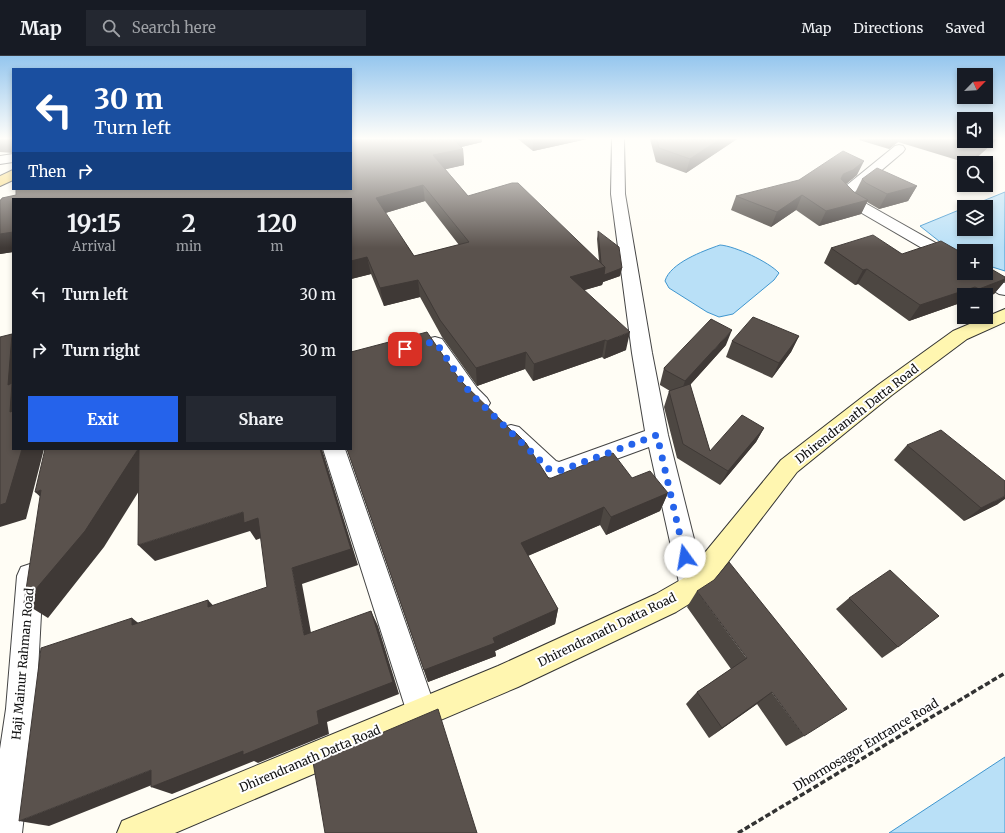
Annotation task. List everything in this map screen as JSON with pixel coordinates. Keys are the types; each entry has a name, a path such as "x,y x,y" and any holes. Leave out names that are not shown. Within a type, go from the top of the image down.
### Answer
{"main road":[{"path":"0,182 11,175"}],"street":[{"path":"618,175 618,194 642,353 657,435 693,587"},
{"path":"867,175 852,188 842,192 853,202 957,262"},
{"path":"988,280 1005,290"},
{"name":"Dhirendranath Datta Road","path":"134,833 516,673 666,603 693,587 789,466 886,390 960,335 1005,315"},
{"path":"352,364 434,343 470,393 549,469 554,471 559,471 657,435"},
{"path":"334,450 422,713"},
{"name":"Haji Mainur Rahman Road","path":"5,833 21,709 30,574 34,552"}],"path":[{"name":"Dhormosagor Entrance Road","path":"738,833 1005,673"}],"water":[{"path":"1005,192 1005,271 993,267 993,244 957,244 957,255 920,226 957,211 957,236 993,236 993,200 985,200"},
{"path":"720,245 734,248 751,255 768,264 779,273 774,280 733,314 719,317 707,312 669,288 665,281 673,269 680,263 696,254"},
{"path":"1005,757 1005,833 889,833"}],"building":[{"path":"352,175 450,175 468,196 512,183 518,183 605,267 570,277 630,332 607,341 605,340 534,364 526,352 476,368 440,320 418,280 380,288 367,257 352,261 352,198 12,198 12,232 0,234 0,200 2,198 16,195 16,190 352,190","holes":["423,185 469,242 414,256 376,198"]},
{"path":"806,175 842,175 841,179 854,192 868,200 826,211 802,195 777,212 736,196 799,180"},
{"path":"867,175 893,175 917,186 887,194 866,183 862,179"},
{"path":"598,231 619,247 622,268 604,275 605,267 601,263"},
{"path":"873,235 902,254 941,241 957,250 957,280 993,280 993,270 1005,277 1005,279 982,288 957,288 957,293 920,305 867,269 863,270 831,248"},
{"path":"753,317 799,336 779,363 732,341"},
{"path":"711,319 732,330 685,381 665,370 664,368"},
{"path":"427,332 460,380 526,443 549,479 613,453 632,478 650,471 668,493 611,517 604,507 521,543 558,609 493,638 495,643 424,670 347,450 352,450 352,352"},
{"path":"12,334 8,385 12,383 10,412 12,411 12,450 22,450 6,503 0,505 0,337"},
{"path":"690,384 710,451 742,415 764,428 728,471 683,444 669,391"},
{"path":"941,430 1005,481 1005,496 981,508 907,445"},
{"path":"45,450 137,450 85,531 24,603 41,490 35,492"},
{"path":"139,450 320,450 351,549 292,568 304,635 371,611 393,682 317,711 319,724 243,755 243,751 151,787 151,770 19,821 41,648 132,618 132,625 208,600 208,607 267,587 258,518 244,523 243,512 138,545"},
{"path":"729,562 847,709 804,736 772,692 722,728 697,692 747,658 697,591 714,580"},
{"path":"890,570 939,616 898,647 849,598"},
{"path":"438,709 477,833 325,833 313,762"}],"route":[{"path":"405,349 432,342 437,344 470,393 549,469 554,471 559,471 657,435 685,557"}]}
